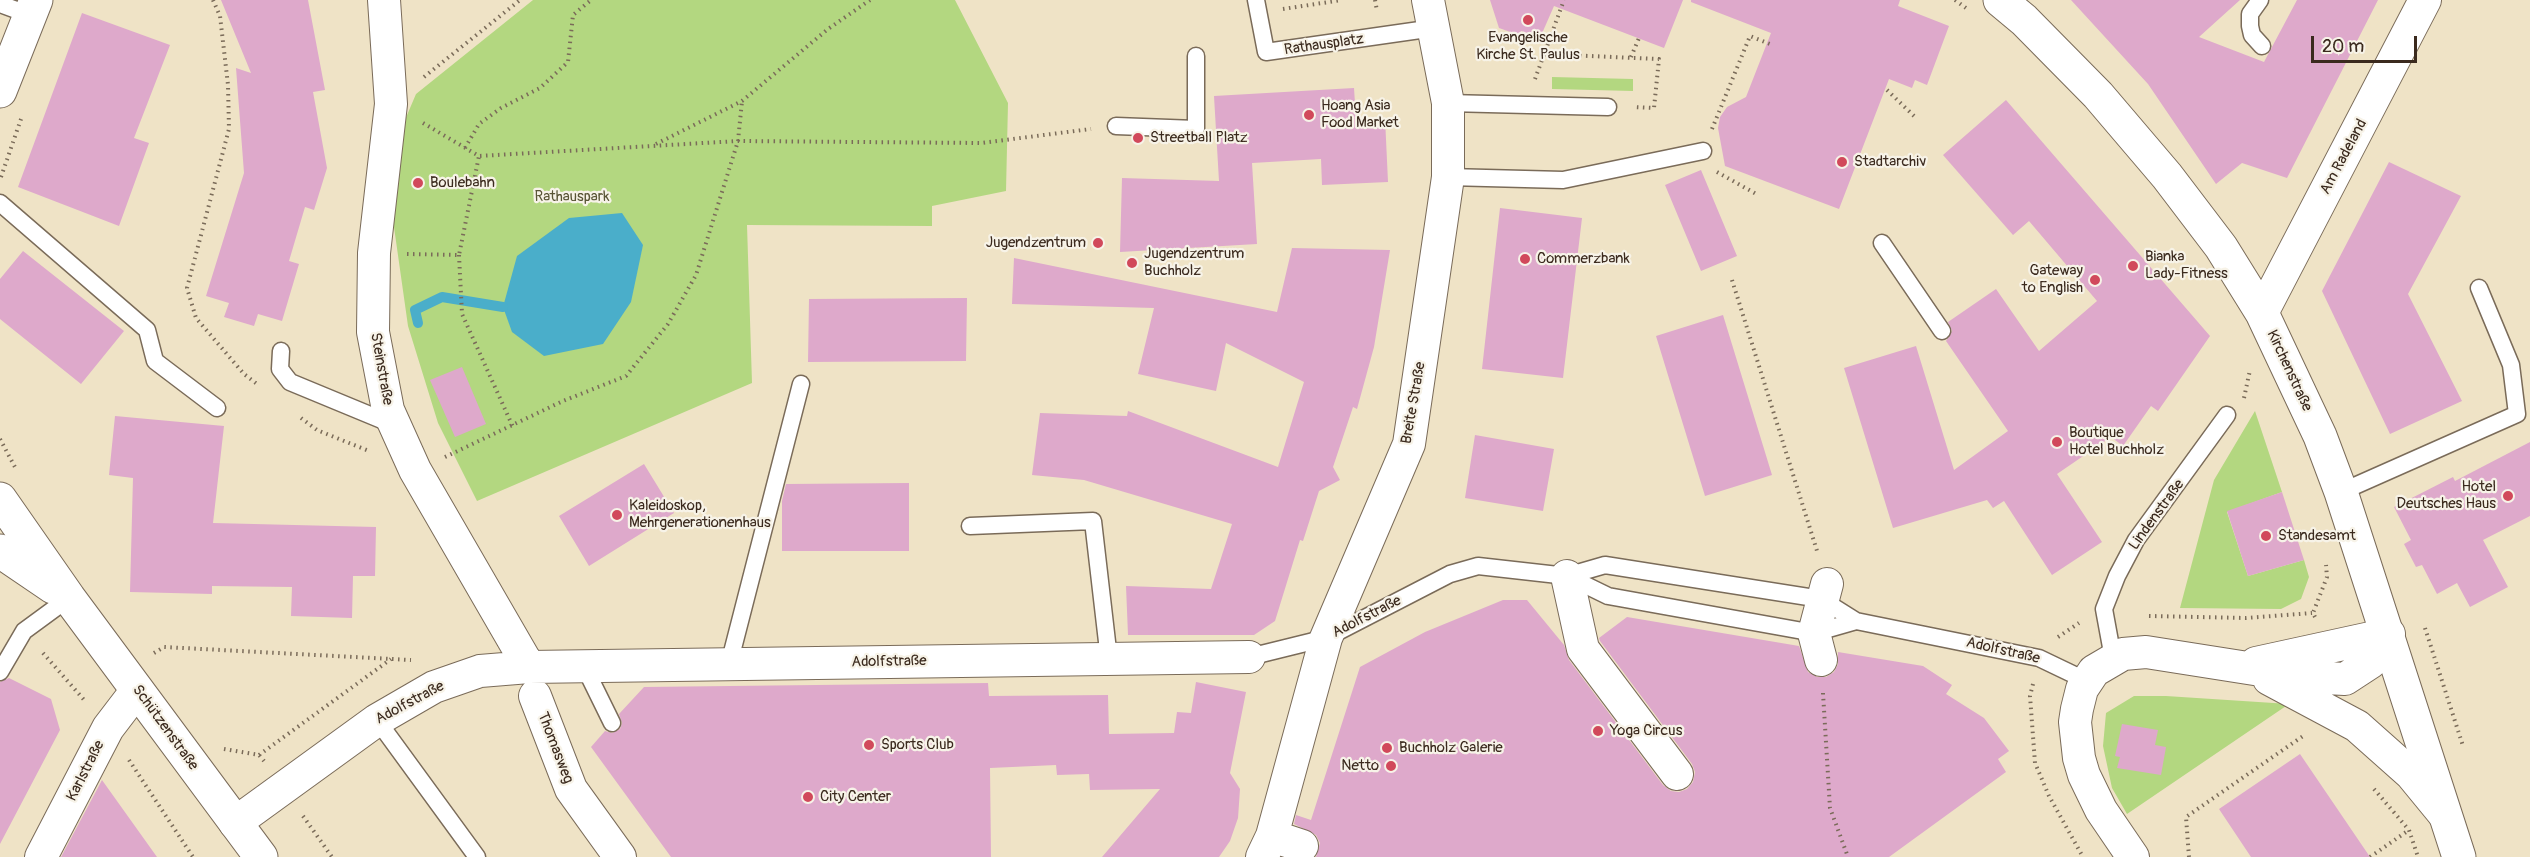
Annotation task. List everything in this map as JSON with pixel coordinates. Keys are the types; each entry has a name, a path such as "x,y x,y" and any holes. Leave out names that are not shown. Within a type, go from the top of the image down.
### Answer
{"main road":[{"name":"Kirchenstraße","path":"2000,5 2098,95 2167,176 2221,247 2262,314 2320,436 2341,492 2389,634 2459,857"},
{"path":"0,91 22,6"},
{"name":"Schützenstraße","path":"0,499 69,598 261,857"},
{"name":"Schützenstraße","path":"0,551 69,598"}],"street":[{"name":"Steinstraße","path":"384,0 391,104 374,253 373,332 388,410 415,470 532,681"},
{"name":"Am Radeland","path":"2262,314 2418,3"},
{"name":"Breite Straße","path":"1267,847 1326,638 1409,444 1448,177 1449,103 1431,14"},
{"path":"1567,576 1583,649 1677,774"},
{"path":"1817,646 1824,592"},
{"path":"2244,666 2389,634"},
{"path":"2133,857 2102,810 2084,775 2079,758 2075,722 2079,699 2094,671 2113,658 2146,651 2323,679 2345,679 2371,662 2389,634"},
{"name":"Adolfstraße","path":"235,823 377,720 434,687 480,671 532,681 584,666 1249,657"},
{"path":"2244,666 2357,726 2411,774 2445,817"},
{"name":"Thomasweg","path":"532,681 571,789 620,857"},
{"name":"Karlstraße","path":"42,857 108,728 137,690"},
{"path":"1267,847 1302,846"}],"lane":[{"name":"Rathausplatz","path":"1256,0 1266,52 1431,14"},
{"path":"2260,0 2250,14 2250,26 2252,35 2262,46"},
{"path":"1116,126 1196,129 1196,56"},
{"path":"1449,103 1608,107"},
{"path":"1448,177 1563,180 1703,151"},
{"path":"0,203 147,330 155,361 217,408"},
{"path":"1882,243 1942,331"},
{"path":"2341,492 2517,414 2511,364 2479,288"},
{"path":"281,351 280,369 290,382 395,425"},
{"path":"729,664 801,384"},
{"name":"Lindenstraße","path":"2113,658 2104,609 2117,576 2136,540 2227,415"},
{"path":"970,526 1094,521 1109,659"},
{"name":"Adolfstraße","path":"1567,576 1605,565 1824,592 1856,621 2039,658 2087,681"},
{"name":"Adolfstraße","path":"1249,657 1326,638 1450,574 1478,566 1567,576 1608,596 1817,646 1856,621"},
{"path":"0,672 24,631 69,598"},
{"path":"584,666 612,723"},
{"path":"377,720 477,857"}],"path":[{"path":"213,0 220,16 228,84 229,129 187,288 196,318 244,374 262,388"},
{"path":"520,0 391,104 479,156 738,141 981,143 1116,126"},
{"path":"465,147 479,124 501,108 540,88 568,62 573,15 591,0"},
{"path":"653,146 742,101 828,29 870,0"},
{"path":"1283,9 1342,0"},
{"path":"1525,105 1564,0"},
{"path":"1955,0 2000,5"},
{"path":"1758,195 1720,175 1703,151 1750,36 1770,44"},
{"path":"1631,57 1639,38"},
{"path":"1544,54 1659,59 1654,108 1608,107"},
{"path":"1887,90 1914,116"},
{"path":"298,416 317,430 415,470 513,427 563,401 626,376 668,324 696,275 738,141 742,101"},
{"path":"479,156 459,255 462,314 513,427"},
{"path":"374,253 459,255"},
{"path":"1732,280 1824,592"},
{"path":"0,439 16,471"},
{"path":"2325,559 2327,577 2313,613 2328,646"},
{"path":"2105,617 2169,615 2246,618 2313,613"},
{"path":"1817,646 1830,808 1848,857"},
{"path":"151,655 164,647 391,659 259,755"},
{"path":"2189,857 2186,817 2306,734"},
{"path":"222,748 259,755 332,857"},
{"path":"2372,788 2409,830 2418,857"},
{"path":"2370,857 2409,830"}],"green space":[{"name":"Rathauspark","path":"533,0 955,0 1008,103 1006,191 932,206 932,226 747,225 752,383 477,501 438,423 408,326 393,220 399,134 416,94"},
{"path":"1552,77 1633,79 1633,91 1552,89"},
{"path":"2255,411 2282,492 2227,512 2248,576 2304,560 2309,577 2301,599 2281,609 2180,608 2214,480"},
{"path":"2134,696 2289,704 2127,814 2112,788 2103,746 2106,713"}],"water":[{"path":"622,213 643,245 631,302 603,344 544,356 512,332 503,307 517,256 569,218"}],"building":[{"path":"221,0 308,0 325,90 313,92 327,168 314,210 305,207 289,261 299,264 282,321 258,314 254,326 224,317 229,303 206,296 244,173 236,68 251,73"},
{"path":"1490,0 1683,0 1664,48 1554,6 1540,38 1521,31 1519,35 1499,28"},
{"path":"1691,0 1900,0 1898,6 1949,26 1927,85 1915,80 1912,88 1889,79 1839,209 1725,166 1718,128 1720,117 1727,107 1746,97 1771,33 1691,2"},
{"path":"2071,0 2240,0 2199,37 2264,62 2297,0 2378,0 2287,178 2242,163 2216,184 2148,84"},
{"path":"82,13 170,45 134,138 149,143 119,226 18,187"},
{"path":"1354,88 1356,119 1385,118 1388,182 1322,185 1321,159 1252,163 1257,244 1120,252 1122,178 1219,181 1214,96"},
{"path":"2006,100 2210,336 2158,411 2151,406 2123,446 2111,437 2057,474 2102,542 2052,575 2004,501 1993,508 1987,500 1893,528 1844,368 1916,346 1954,470 2008,431 1946,341 1952,331 1948,322 1996,289 2039,351 2097,301 2029,221 2013,235 1943,155"},
{"path":"2389,162 2461,196 2408,294 2462,401 2390,434 2322,291"},
{"path":"1701,170 1737,256 1701,271 1665,185"},
{"path":"1500,208 1582,218 1563,378 1482,369"},
{"path":"1292,248 1390,250 1374,347 1357,409 1353,407 1333,467 1340,480 1319,491 1303,541 1300,540 1275,621 1254,635 1128,635 1126,586 1211,589 1232,524 1084,480 1032,475 1040,413 1127,416 1128,411 1278,467 1304,382 1226,343 1216,391 1138,374 1154,308 1012,304 1014,258 1277,312"},
{"path":"23,251 124,331 81,384 0,319 0,279"},
{"path":"967,298 966,361 808,362 809,299"},
{"path":"1723,315 1772,475 1705,496 1656,336"},
{"path":"462,367 486,424 455,437 430,380"},
{"path":"115,416 224,426 213,523 376,527 375,576 353,576 352,618 291,616 292,587 212,586 212,594 130,592 133,478 109,475"},
{"path":"1475,435 1554,449 1543,511 1465,498"},
{"path":"2530,442 2530,516 2483,540 2508,587 2470,607 2457,583 2437,594 2422,565 2416,567 2404,544 2411,540 2394,507 2453,477 2455,481"},
{"name":"Kaleidoskop, Mehrgenerationenhaus","path":"644,464 674,513 589,566 559,516"},
{"path":"909,483 909,551 782,551 782,501 786,484"},
{"name":"Standesamt","path":"2282,492 2304,560 2248,576 2227,511"},
{"path":"1503,600 1527,600 1564,645 1569,660 1663,785 1671,791 1679,792 1687,789 1693,782 1695,772 1692,764 1599,638 1627,617 1799,646 1808,672 1817,677 1826,677 1834,672 1838,664 1838,652 1923,666 1952,685 1946,694 1984,718 2009,751 1998,759 2006,772 1889,857 1316,857 1320,843 1316,835 1294,824 1296,815 1311,820 1360,667 1425,632"},
{"path":"9,678 51,699 60,730 0,844 0,682"},
{"name":"City Center","path":"1196,682 1246,692 1230,773 1240,789 1238,818 1230,841 1219,857 1102,857 1160,789 1090,790 1089,774 1057,775 1056,765 990,768 991,857 671,857 591,747 605,731 612,733 620,729 622,723 619,714 644,687 988,683 989,696 1108,695 1109,734 1174,733 1177,712 1191,713"},
{"path":"2122,724 2158,730 2155,745 2166,747 2161,775 2117,768 2120,757 2115,756"},
{"path":"2300,754 2370,857 2251,857 2219,809"},
{"path":"102,780 157,857 61,857"}],"waterway":[{"path":"418,323 415,310 442,297 503,307"}],"place":[{"name":"Evangelische Kirche St. Paulus","path":"1528,20"},
{"name":"Hoang Asia Food Market","path":"1309,115"},
{"name":"Streetball Platz","path":"1138,138"},
{"name":"Stadtarchiv","path":"1842,162"},
{"name":"Boulebahn","path":"418,183"},
{"name":"Jugendzentrum","path":"1098,243"},
{"name":"Commerzbank","path":"1525,259"},
{"name":"Jugendzentrum Buchholz","path":"1132,263"},
{"name":"Bianka Lady-Fitness","path":"2133,266"},
{"name":"Gateway to English","path":"2095,280"},
{"name":"Boutique Hotel Buchholz","path":"2057,442"},
{"name":"Hotel Deutsches Haus","path":"2508,496"},
{"name":"Kaleidoskop, Mehrgenerationenhaus","path":"617,515"},
{"name":"Standesamt","path":"2266,536"},
{"name":"Yoga Circus","path":"1598,731"},
{"name":"Sports Club","path":"869,745"},
{"name":"Buchholz Galerie","path":"1387,748"},
{"name":"Netto","path":"1391,766"},
{"name":"City Center","path":"808,797"}]}
